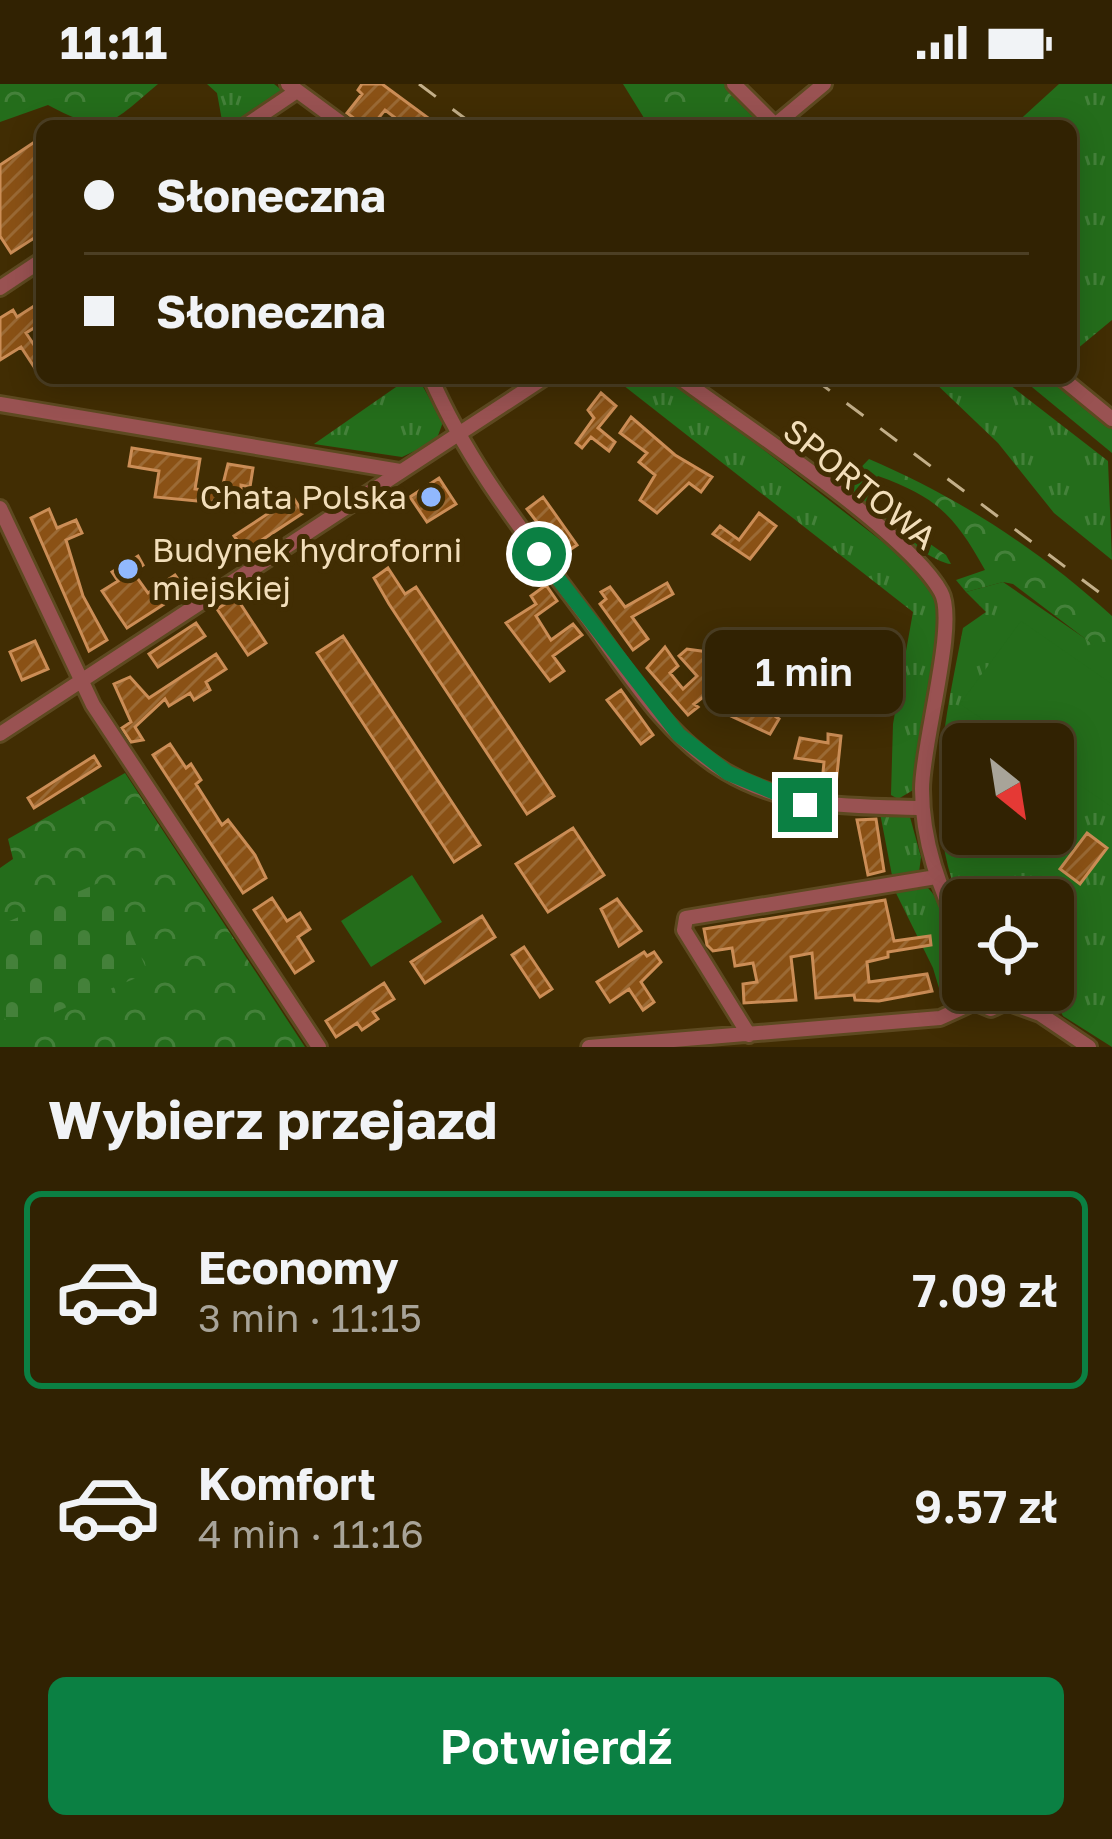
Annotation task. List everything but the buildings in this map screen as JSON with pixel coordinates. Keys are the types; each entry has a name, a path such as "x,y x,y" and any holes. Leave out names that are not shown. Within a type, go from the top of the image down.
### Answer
{"street":[{"path":"734,84 769,120"},
{"path":"782,120 824,84"},
{"path":"252,120 293,87 336,120"},
{"path":"0,288 36,264"},
{"path":"433,384 456,434 653,706 704,757 739,779 805,805 922,808"},
{"path":"0,734 535,384"},
{"name":"SPORTOWA","path":"688,384 896,542 941,592 948,629 928,718 922,808 942,890"},
{"path":"1070,384 1112,418"},
{"path":"0,404 400,472"},
{"path":"0,508 81,682 319,1047"},
{"path":"748,1035 684,930 686,918 936,877"},
{"path":"589,1047 940,1018 951,1011"},
{"path":"1034,1011 1089,1047"},
{"path":"843,1045 846,1027"}],"green space":[{"path":"0,84 158,84 111,120 80,120 48,105 0,122"},
{"path":"207,84 274,84 283,91 281,101 254,120 222,120 217,93"},
{"path":"623,84 734,84 770,120 645,120"},
{"path":"1059,84 1112,84 1112,320 1077,349 1077,120 1020,120"},
{"path":"400,384 421,384 443,422 436,441 402,457 314,444"},
{"path":"622,384 679,384 914,566 934,590 941,633 915,789 898,799 891,795 893,724 913,612"},
{"path":"936,384 1009,384 1108,461 1112,560 1054,513 998,443"},
{"path":"1028,384 1068,384 1112,419 1112,453"},
{"path":"869,459 966,508 1027,547 1084,592 1112,616 1112,659 1013,584 1003,582 966,592 956,580 985,570 954,522 915,492 878,476 864,487 874,505 946,555 951,564 876,519 843,486"},
{"path":"1003,582 1112,657 1112,1047 1060,1011 1074,1011 1074,879 952,879 950,874 946,855 1074,855 1074,723 946,723 963,628 986,612 966,592"},
{"path":"1021,621 1112,684 1112,807 1074,781 1074,723 988,723 960,704"},
{"path":"942,752 942,828 940,804"},
{"path":"125,773 305,1047 0,1047 0,868 13,859 8,839"},
{"path":"880,813 910,817 921,857 918,880 942,908 942,998 933,968 895,891"},
{"path":"412,875 442,922 371,967 341,921"},
{"path":"108,879 148,973 10,1031 0,1006 0,925"}],"railway":[{"path":"419,84 467,120"},
{"path":"821,384 1112,602"}],"place":[{"name":"Chata Polska","path":"431,497"},
{"name":"Budynek hydroforni miejskiej","path":"128,569"}],"route":[{"path":"539,554 679,735 728,773 805,805"}]}
